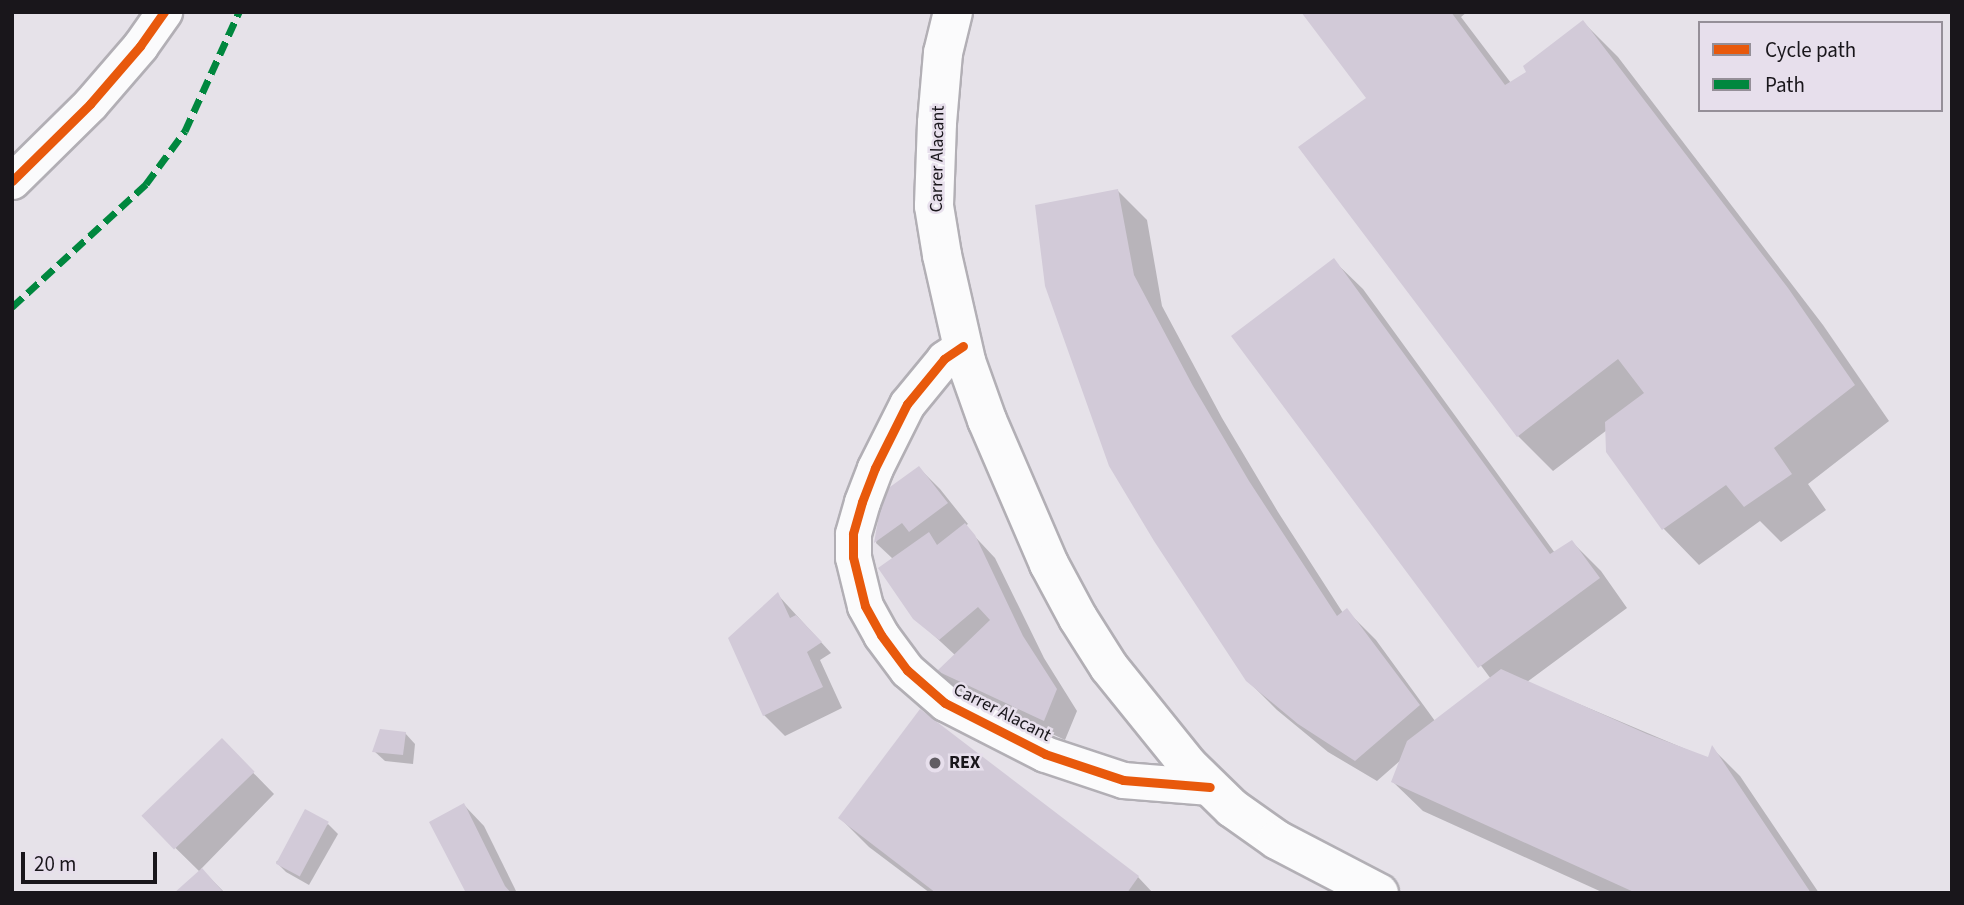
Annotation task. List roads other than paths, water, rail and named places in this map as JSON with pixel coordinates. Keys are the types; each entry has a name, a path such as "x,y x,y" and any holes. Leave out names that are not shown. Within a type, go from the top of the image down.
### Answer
{"main road":[{"name":"Carrer Alacant","path":"953,12 943,53 934,206 963,346 986,420 1021,504 1078,618 1109,667 1150,720 1210,787 1277,840 1379,893"}],"street":[{"path":"12,181 90,104 141,47 164,12"},
{"name":"Carrer Alacant","path":"963,346 944,359 907,404 875,468 862,502 853,534 853,557 865,606 875,625 894,656 922,685 945,703 992,729 1045,754 1122,780 1210,787"}],"place":[{"name":"REX","path":"935,763"}]}
